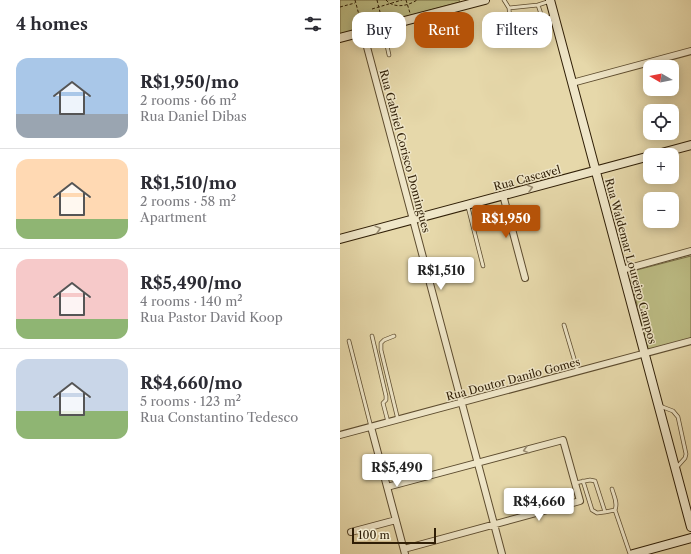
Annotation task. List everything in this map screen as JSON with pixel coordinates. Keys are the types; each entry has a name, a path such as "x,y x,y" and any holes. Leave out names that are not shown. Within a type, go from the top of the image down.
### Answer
{"main road":[{"path":"406,18 468,2 485,0"},
{"name":"Rua Waldemar Loureiro Campos","path":"550,0 691,527"},
{"path":"340,38 352,33"},
{"path":"679,148 691,145"},
{"name":"Rua Cascavel","path":"340,239 643,158"},
{"path":"631,554 691,538"}],"street":[{"name":"Rua Gabriel Corisco Domingues","path":"367,48 502,554"},
{"path":"572,83 691,51"},
{"path":"503,195 525,278"},
{"path":"622,270 691,251"},
{"name":"Rua Doutor Danilo Gomes","path":"340,435 691,341"},
{"path":"371,427 404,552 494,525 580,502 563,440 387,487"},
{"path":"351,532 396,520"}],"lane":[{"path":"504,0 509,8 509,12"},
{"path":"530,0 530,6"},
{"path":"509,8 538,5 550,0"},
{"path":"538,5 542,17 555,17"},
{"path":"388,48 389,55"},
{"path":"467,205 482,266"},
{"path":"564,325 578,372"},
{"path":"372,336 386,396 386,400 383,403 388,422"},
{"path":"394,336 384,340 381,343 381,350 398,420"},
{"path":"349,342 371,427"},
{"path":"658,405 673,411 678,417 686,454 685,458 676,469"},
{"path":"575,483 590,480 594,482 605,512"},
{"path":"583,481 592,510 597,513 615,510"},
{"path":"612,489 616,504 615,510 631,554"}],"path":[{"path":"355,0 358,12"},
{"path":"377,0 380,12"},
{"path":"386,0 390,4 398,6 408,6 417,0"},
{"path":"390,4 392,0"},
{"path":"372,9 402,0"},
{"path":"406,0 410,14"},
{"path":"340,7 356,3"}],"green space":[{"path":"340,0 459,0 460,2 422,12 414,12 414,14 406,16 406,12 352,12 352,31 340,34"},
{"path":"691,256 691,339 648,350 629,272"}]}
